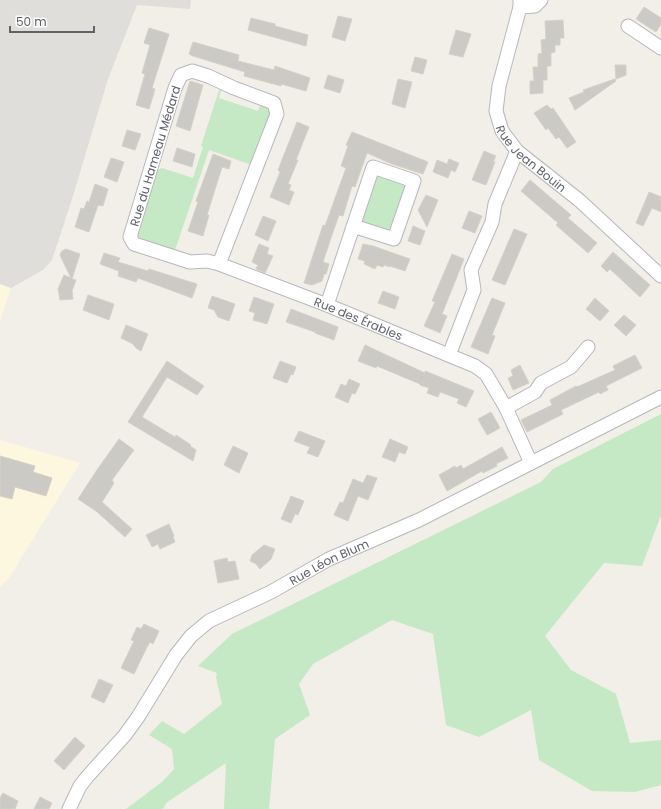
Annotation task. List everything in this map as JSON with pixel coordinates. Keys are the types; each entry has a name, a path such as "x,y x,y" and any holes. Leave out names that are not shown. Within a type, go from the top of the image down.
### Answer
{"street":[{"path":"520,3 535,6 541,0"},
{"name":"Rue Jean Bouin","path":"520,3 499,86 496,111 502,131 517,151 579,200 661,276"},
{"path":"628,26 661,48"},
{"name":"Rue du Hameau Médard","path":"134,244 130,237 175,88 181,76 192,71 274,103 277,114 219,264"},
{"path":"448,355 474,290 471,270 492,222 495,204 517,151"},
{"path":"327,305 373,167 414,181 394,239 354,226"},
{"name":"Rue des Érables","path":"134,244 190,262 207,261 219,264 327,305 475,366 486,374 506,408 531,463"},
{"path":"506,408 535,392 541,383 571,367 588,347"},
{"name":"Rue Léon Blum","path":"69,809 86,777 125,735 134,723 176,655 191,636 209,621 271,592 329,559 419,520 661,397"}],"shaded area":[{"path":"0,0 191,0 190,9 137,5 108,79 52,260 43,270 11,288 0,284"},
{"path":"0,284 11,288 0,321"},
{"path":"0,440 80,463 9,578 0,587"}],"green space":[{"path":"219,90 221,90 219,98 258,111 261,103 268,107 271,113 252,165 209,150 174,253 141,242 136,235 136,228 140,230 141,228 137,226 156,171 162,168 193,178 203,147 201,146"},
{"path":"380,174 404,183 405,186 390,227 387,231 361,222 377,176"},
{"path":"661,414 661,515 642,566 604,563 545,636 571,670 616,694 630,743 661,740 661,785 635,792 592,791 539,760 531,710 479,737 446,725 433,634 392,620 313,664 299,684 310,715 275,739 269,809 224,809 226,763 166,803 163,809 126,809 162,782 174,769 172,749 149,735 162,721 184,734 222,704 216,677 217,673 198,666 232,634 541,482 553,469"}],"building":[{"path":"644,7 661,18 661,24 656,32 636,19"},
{"path":"338,16 352,19 345,41 332,37"},
{"path":"251,18 308,35 306,46 248,30"},
{"path":"563,20 564,38 560,38 560,45 555,45 555,52 551,53 551,66 547,66 547,80 543,80 543,93 530,94 530,81 534,81 533,67 538,67 538,54 542,53 541,40 546,39 545,21"},
{"path":"149,28 169,34 152,88 155,89 149,109 136,105 145,74 142,73 150,45 144,43"},
{"path":"456,30 471,34 463,57 449,54"},
{"path":"193,42 239,55 238,61 274,70 275,66 310,78 306,91 244,76 245,72 193,56 189,54"},
{"path":"415,57 427,60 423,74 411,71"},
{"path":"615,65 626,65 626,75 616,79"},
{"path":"328,75 344,80 340,93 324,88"},
{"path":"398,79 412,82 405,108 392,104"},
{"path":"615,79 616,81 575,110 569,98 584,92 583,90"},
{"path":"190,81 203,85 190,131 176,126"},
{"path":"547,105 551,109 553,108 576,142 567,148 559,137 556,139 548,128 546,130 534,113"},
{"path":"297,122 309,127 288,184 291,185 289,190 294,192 289,205 270,197 280,172 278,170"},
{"path":"127,130 141,134 135,150 122,146"},
{"path":"352,132 428,162 423,174 392,164 367,153 355,187 352,186 343,216 339,215 332,235 323,262 329,264 326,274 324,274 322,281 312,285 304,283 323,225 325,226 346,168 341,166 348,146 346,145"},
{"path":"177,148 195,154 192,167 173,161"},
{"path":"484,151 496,156 486,185 472,180"},
{"path":"213,154 231,161 229,169 222,167 207,215 209,215 203,236 188,231 198,202 196,201"},
{"path":"111,158 124,162 117,182 104,177"},
{"path":"449,159 459,163 455,172 451,170 448,178 433,172 437,160 447,164"},
{"path":"530,180 571,215 568,218 597,243 588,253 556,225 558,223 521,191"},
{"path":"95,184 108,189 103,206 98,205 89,232 75,227 81,208 84,209 87,201 89,202"},
{"path":"649,192 661,197 661,212 652,208 643,226 636,223"},
{"path":"426,195 438,200 427,227 418,210"},
{"path":"469,211 482,216 475,233 462,228"},
{"path":"263,216 276,221 268,241 255,235"},
{"path":"413,226 425,231 420,245 408,241"},
{"path":"514,229 527,234 505,285 492,280"},
{"path":"259,244 269,248 267,254 273,256 265,273 256,269 258,265 252,262"},
{"path":"363,244 410,259 405,271 384,265 383,267 377,265 375,269 364,264 365,261 358,259"},
{"path":"66,249 80,254 72,279 76,280 72,291 73,299 60,300 58,289 64,275 71,278 60,255 62,251"},
{"path":"613,252 650,285 640,297 610,269 607,272 601,266"},
{"path":"104,253 120,258 118,262 148,271 149,269 197,284 192,298 138,278 136,282 118,276 119,271 100,264"},
{"path":"452,254 464,259 442,314 447,316 440,333 424,326 435,302 432,301"},
{"path":"383,291 399,297 395,309 378,303"},
{"path":"88,295 114,304 109,320 83,310"},
{"path":"212,296 235,304 229,321 218,317 214,310 208,308"},
{"path":"254,297 274,304 267,324 253,320 255,313 249,311"},
{"path":"492,298 505,303 492,335 495,336 488,354 471,347"},
{"path":"595,298 609,311 600,321 586,309"},
{"path":"291,309 338,327 334,340 286,322"},
{"path":"624,315 636,325 626,336 614,325"},
{"path":"126,325 148,334 141,351 133,344 121,338"},
{"path":"365,345 425,373 425,371 474,391 466,407 457,403 459,399 440,392 438,397 427,393 429,388 377,366 376,368 358,361"},
{"path":"635,355 642,368 606,386 608,390 600,394 599,392 561,410 563,414 527,432 521,420 552,405 550,400 576,386 577,387 615,370 613,366"},
{"path":"167,361 204,386 197,395 167,377 142,417 175,437 176,435 191,445 190,446 196,450 193,461 128,422"},
{"path":"280,361 296,367 293,375 291,374 287,383 273,378"},
{"path":"520,365 529,383 513,390 508,378 513,376 511,370"},
{"path":"349,379 360,384 355,394 352,393 348,403 335,397 341,384 346,386"},
{"path":"491,412 500,428 487,435 478,419"},
{"path":"299,431 325,441 318,457 307,453 310,447 294,441"},
{"path":"119,439 134,450 112,480 114,483 102,502 132,529 125,537 96,511 78,499"},
{"path":"390,439 408,447 405,454 399,452 395,462 382,457"},
{"path":"233,446 248,453 239,473 224,465"},
{"path":"502,447 508,458 496,464 497,466 483,473 482,471 447,491 439,475 455,466 456,468 461,465 463,469"},
{"path":"0,456 35,466 33,472 52,478 46,496 15,487 12,499 0,496"},
{"path":"367,475 377,478 368,500 358,496 348,521 334,515 340,502 343,503 353,479 363,483"},
{"path":"291,496 304,501 298,515 295,514 291,523 281,519"},
{"path":"169,524 175,542 160,549 158,544 152,547 146,535"},
{"path":"264,545 275,549 271,559 260,569 256,564 250,561 252,555"},
{"path":"227,558 228,562 235,561 239,579 218,583 214,561"},
{"path":"144,624 159,631 153,644 150,642 147,647 134,674 121,668 134,641 131,640 137,627 141,629"},
{"path":"99,679 113,685 104,703 91,697"},
{"path":"75,737 85,746 64,770 54,761"},
{"path":"3,793 18,801 15,809 0,809 0,798"},
{"path":"40,797 52,803 49,809 34,809"}]}
